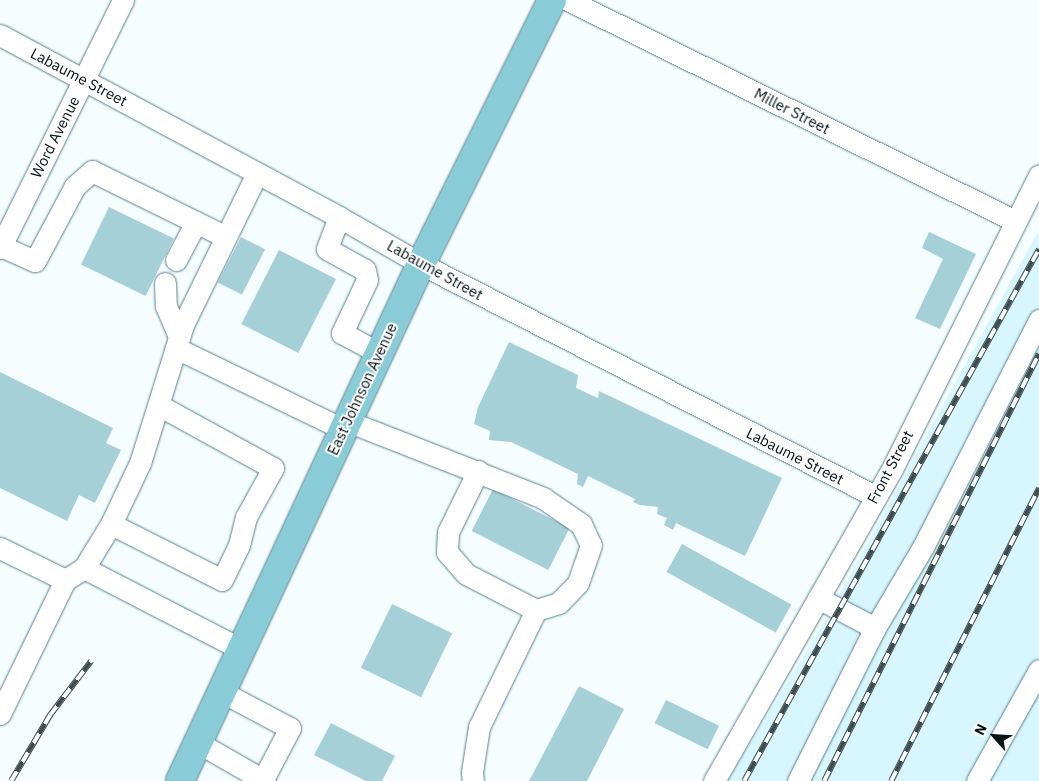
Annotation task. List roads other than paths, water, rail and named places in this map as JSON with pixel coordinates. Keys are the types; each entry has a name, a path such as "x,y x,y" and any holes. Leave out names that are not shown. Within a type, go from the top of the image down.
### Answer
{"main road":[{"name":"East Johnson Avenue","path":"180,781 239,648 420,264 552,0"}],"street":[{"name":"Word Avenue","path":"0,247 123,0"},
{"name":"Miller Street","path":"568,0 1015,221"},
{"name":"Labaume Street","path":"0,35 339,217 420,264 875,496"},
{"path":"0,247 35,261 75,186 92,171 226,237"},
{"path":"0,714 66,580 84,568 111,524 140,463 160,406 177,343 257,173"},
{"name":"Front Street","path":"714,781 875,496 1039,175"},
{"path":"339,217 327,249 365,270 367,280 342,333 379,353"},
{"path":"176,260 196,222"},
{"path":"165,283 166,306 177,343 345,425 478,471 543,498 581,524 591,545 578,583 559,603 536,610 466,574 447,552 448,532 478,471"},
{"path":"798,781 875,628 924,545 1039,320"},
{"path":"111,524 222,580 239,546 246,517 273,468 160,406"},
{"path":"0,548 66,580"},
{"path":"84,568 239,648"},
{"path":"818,598 875,628"},
{"path":"474,781 479,726 536,610"},
{"path":"977,781 1039,670"},
{"path":"197,742 264,781 290,728 220,691"}],"railway":[{"path":"744,781 1039,249"},
{"path":"824,781 1039,354"},
{"path":"891,781 1039,488"},
{"path":"11,781 50,715 91,661"}]}
